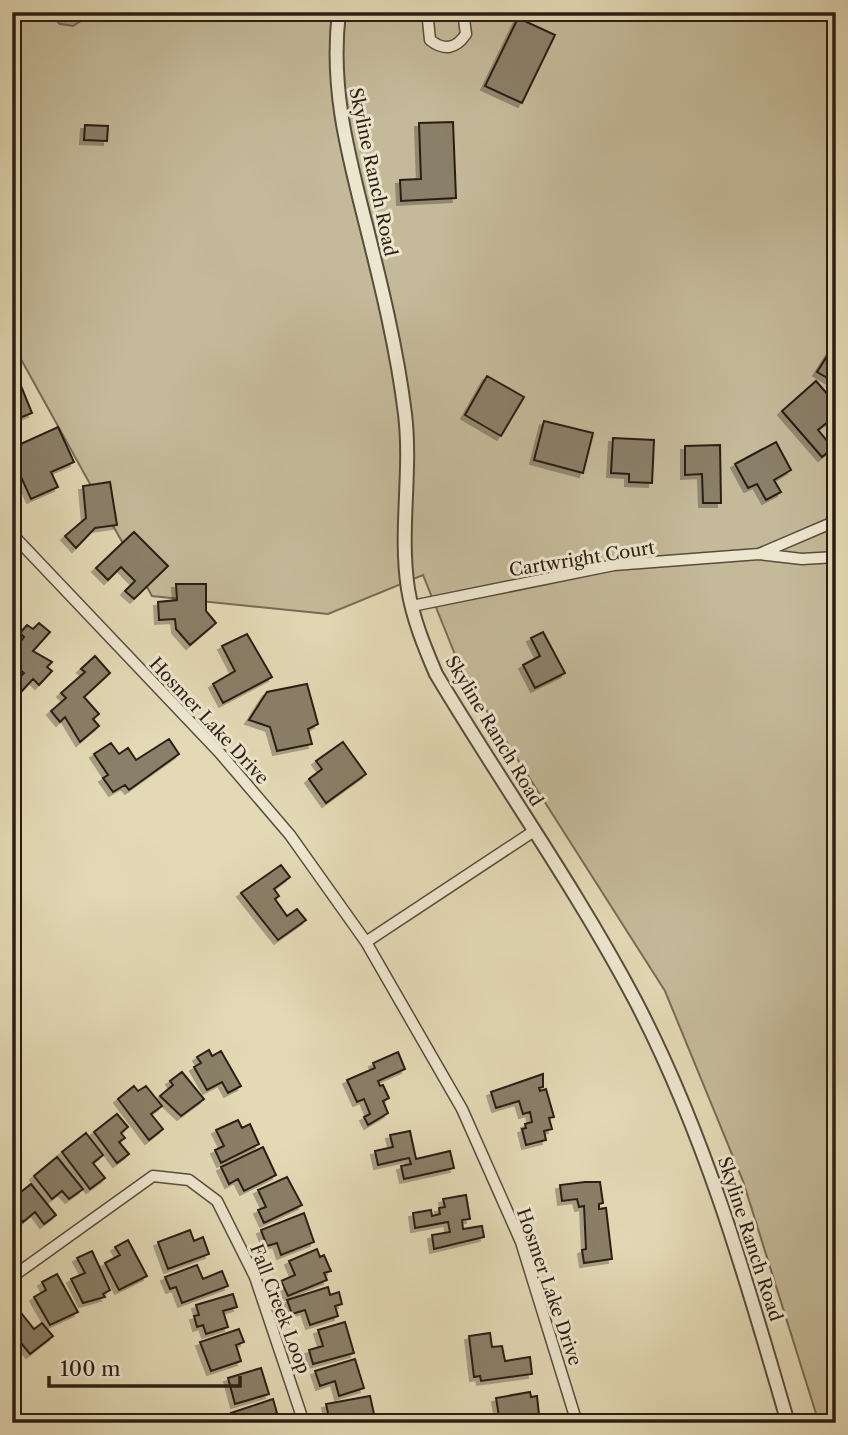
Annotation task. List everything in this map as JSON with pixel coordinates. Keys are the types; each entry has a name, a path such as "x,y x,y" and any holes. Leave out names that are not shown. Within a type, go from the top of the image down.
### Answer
{"street":[{"name":"Skyline Ranch Road","path":"339,12 335,71 340,121 397,362 405,415 408,468 406,567 419,634 436,674 635,1001 685,1109 743,1266 788,1423"},
{"path":"435,12 428,20 430,40 440,48 449,48 460,42 466,34 463,12"},
{"name":"Cartwright Court","path":"759,554 836,521"},
{"name":"Hosmer Lake Drive","path":"12,534 219,752 290,835 366,942 461,1110 521,1242 577,1423"},
{"name":"Cartwright Court","path":"412,606 614,565 759,554 802,559 836,558"},
{"path":"366,942 534,831"},
{"name":"Fall Creek Loop","path":"12,1277 153,1176 189,1180 217,1201 255,1278 303,1423"}],"shaded area":[{"path":"12,12 836,12 836,1423 819,1423 743,1181 665,991 462,672 423,575 328,614 152,596 12,343"},
{"path":"47,12 95,12 73,26 60,24"}],"building":[{"path":"518,18 555,35 522,103 485,86"},
{"path":"453,122 456,198 401,201 400,180 421,179 419,123"},
{"path":"85,125 108,126 107,141 84,140"},
{"path":"836,342 836,383 817,372"},
{"path":"12,364 32,413 12,421"},
{"path":"487,376 524,397 501,436 465,415"},
{"path":"816,381 836,404 836,428 829,421 818,430 833,448 822,457 782,411"},
{"path":"544,421 593,433 583,473 534,460"},
{"path":"58,427 74,462 51,472 58,487 31,499 12,457 12,448"},
{"path":"613,438 654,440 652,483 629,482 629,474 611,473"},
{"path":"776,442 791,470 774,480 781,492 766,500 757,484 748,488 735,464"},
{"path":"720,445 721,503 703,503 702,474 685,475 685,446"},
{"path":"110,482 117,525 95,528 76,548 65,536 86,518 83,486"},
{"path":"134,532 168,566 134,599 125,591 135,581 121,567 108,580 96,568"},
{"path":"176,584 206,584 206,611 216,623 190,645 176,629 175,619 159,620 158,602 177,600"},
{"path":"39,623 50,632 33,651 52,662 47,667 52,671 39,685 33,679 22,691 14,683 24,673 19,669 12,676 12,652 24,637 20,633 27,625 33,629"},
{"path":"543,632 565,673 535,688 523,665 540,656 531,638"},
{"path":"247,634 272,677 223,703 213,684 235,671 222,646"},
{"path":"95,656 110,673 84,697 99,714 93,719 99,726 80,742 65,717 60,722 51,711 66,698 61,693 85,672 81,669"},
{"path":"307,684 318,724 308,729 312,744 277,751 270,727 249,720 267,692"},
{"path":"169,739 179,754 129,790 125,785 113,792 103,778 108,775 94,754 111,743 119,754 128,748 136,760"},
{"path":"343,742 366,774 326,803 309,779 322,769 316,761"},
{"path":"281,865 290,877 274,889 279,896 275,899 287,916 297,909 306,920 278,940 241,893"},
{"path":"209,1050 212,1056 221,1051 241,1086 228,1093 222,1082 207,1090 194,1067 201,1063 197,1057"},
{"path":"398,1052 405,1069 378,1081 389,1098 383,1101 388,1113 368,1125 364,1117 370,1114 364,1099 357,1102 347,1080 375,1068 373,1063"},
{"path":"182,1072 204,1099 181,1116 160,1096 173,1085 170,1081"},
{"path":"543,1074 543,1087 539,1088 540,1091 546,1089 554,1117 549,1118 552,1129 544,1131 546,1140 526,1145 522,1129 526,1128 525,1124 532,1122 530,1112 523,1114 519,1101 496,1108 491,1092"},
{"path":"134,1086 138,1091 146,1086 162,1106 151,1114 163,1129 149,1140 118,1099"},
{"path":"117,1114 128,1127 121,1133 125,1138 119,1142 129,1154 117,1163 94,1132"},
{"path":"238,1120 242,1128 250,1124 259,1144 221,1163 215,1150 224,1146 216,1130"},
{"path":"410,1131 416,1159 450,1151 454,1168 404,1179 401,1166 411,1164 409,1158 378,1165 375,1151 393,1147 390,1135"},
{"path":"86,1133 103,1155 93,1163 105,1178 90,1189 62,1152"},
{"path":"263,1147 276,1175 244,1191 238,1179 229,1184 221,1167"},
{"path":"57,1157 83,1189 69,1199 62,1191 52,1199 34,1176"},
{"path":"287,1177 302,1205 264,1223 258,1210 266,1207 258,1190"},
{"path":"600,1182 603,1203 599,1204 599,1209 606,1208 612,1259 584,1263 584,1206 579,1207 577,1199 562,1201 560,1185"},
{"path":"31,1184 56,1215 44,1224 35,1212 23,1222 12,1208 12,1192 16,1196"},
{"path":"466,1195 470,1219 462,1220 463,1229 482,1226 484,1237 434,1249 432,1235 450,1232 448,1222 415,1228 413,1213 431,1210 432,1216 440,1214 439,1208 445,1207 443,1199"},
{"path":"304,1213 314,1242 281,1255 277,1243 267,1246 261,1230"},
{"path":"190,1230 194,1241 203,1237 209,1254 168,1269 158,1242"},
{"path":"128,1240 147,1276 119,1290 105,1263 120,1255 115,1247"},
{"path":"317,1249 320,1257 324,1255 331,1271 324,1273 327,1280 288,1296 281,1281 295,1275 289,1261"},
{"path":"92,1251 110,1290 103,1294 105,1297 83,1303 71,1279 85,1273 77,1258"},
{"path":"197,1265 203,1279 222,1271 228,1286 182,1303 176,1287 170,1289 165,1277"},
{"path":"57,1274 78,1312 50,1325 34,1297 46,1290 42,1282"},
{"path":"328,1287 330,1295 339,1292 342,1304 335,1306 338,1316 310,1325 305,1310 292,1314 287,1300"},
{"path":"233,1294 237,1307 223,1311 228,1327 206,1334 203,1325 197,1327 194,1316 199,1315 196,1305"},
{"path":"18,1309 34,1329 42,1323 53,1336 30,1354 12,1332 12,1313"},
{"path":"345,1322 354,1353 313,1364 309,1350 323,1346 318,1330"},
{"path":"239,1329 244,1342 236,1345 241,1361 211,1371 200,1342"},
{"path":"490,1333 492,1347 502,1346 505,1361 530,1357 532,1374 481,1381 480,1376 474,1377 469,1336"},
{"path":"355,1359 364,1388 339,1396 335,1381 320,1386 315,1371"},
{"path":"261,1368 269,1394 235,1404 228,1378"},
{"path":"530,1392 531,1397 537,1396 539,1415 533,1416 534,1422 500,1423 496,1398"},
{"path":"370,1396 376,1423 346,1423 346,1419 330,1422 326,1404"},
{"path":"273,1399 277,1413 263,1418 265,1423 234,1422 231,1413"},
{"path":"17,1417 30,1417 30,1423 12,1423 17,1421"}]}
